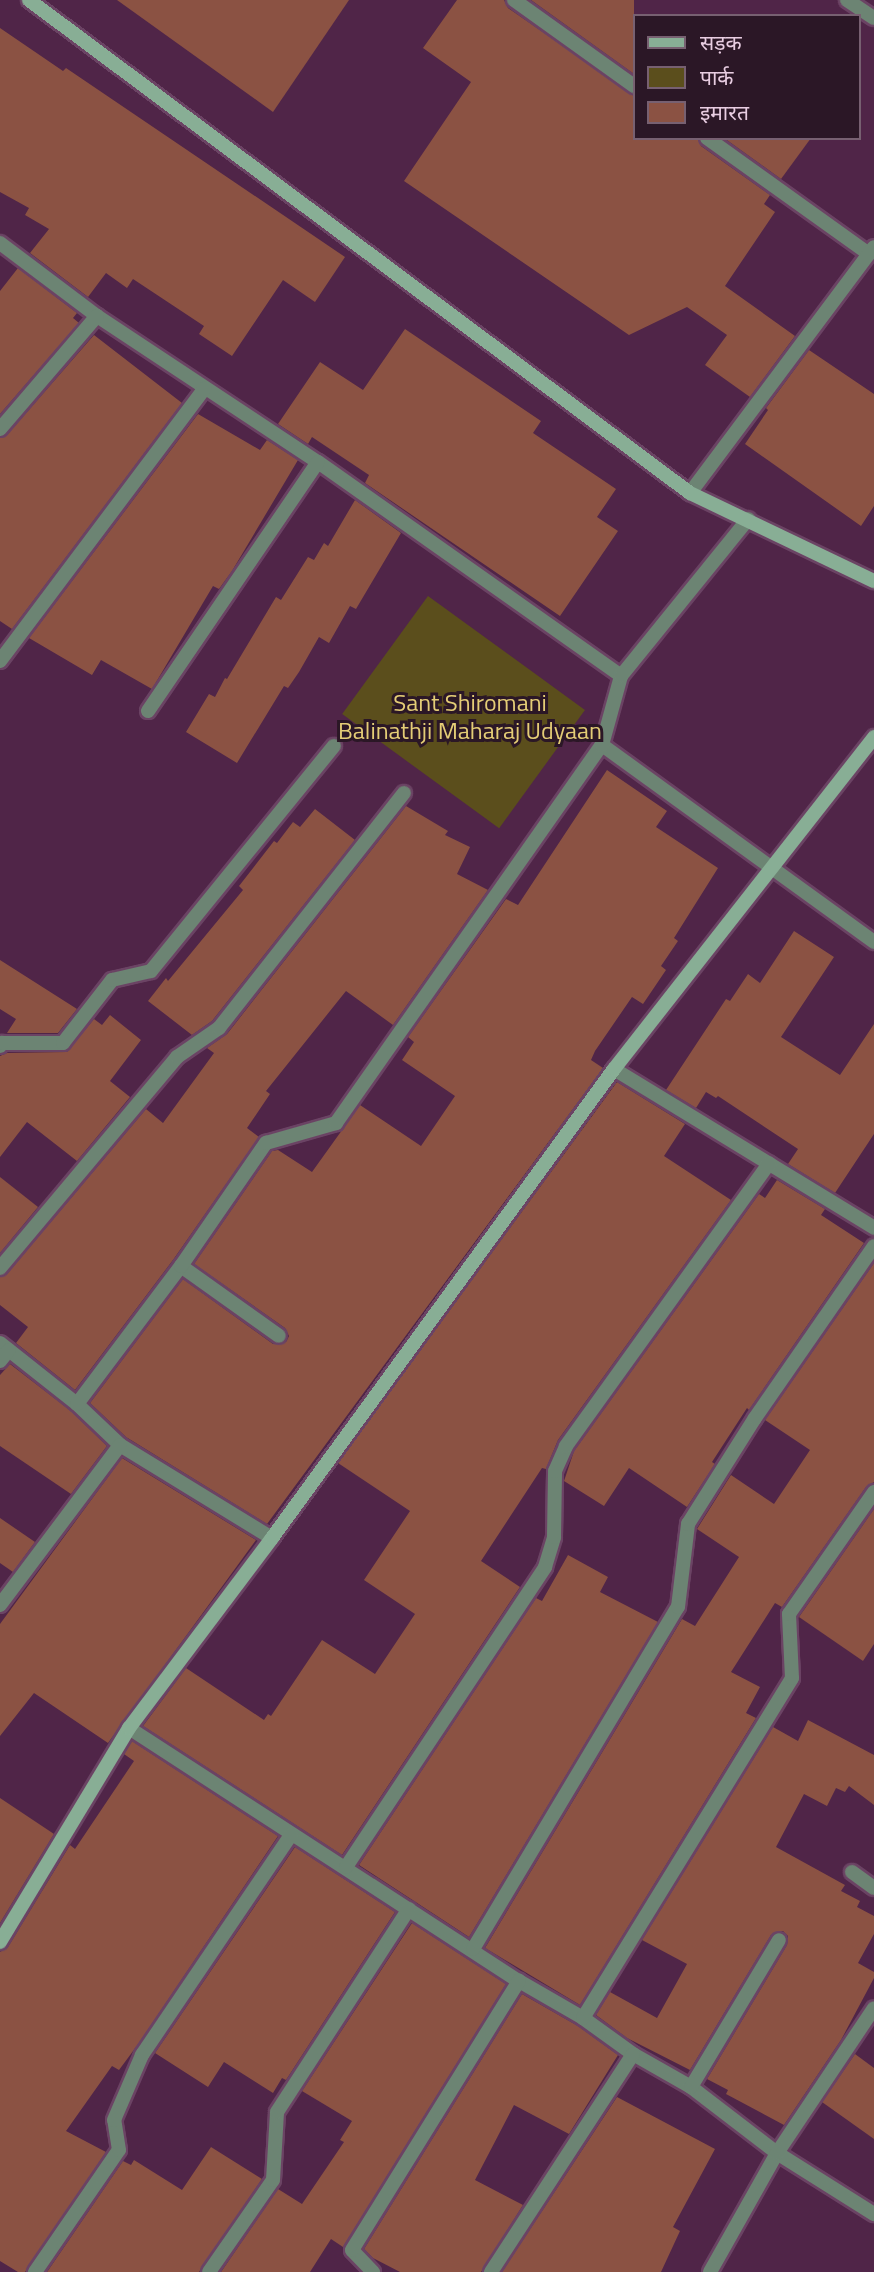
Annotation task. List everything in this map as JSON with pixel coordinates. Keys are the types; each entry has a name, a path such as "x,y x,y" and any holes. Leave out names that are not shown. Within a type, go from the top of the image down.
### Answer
{"street":[{"path":"29,0 690,493 874,581"},
{"path":"514,0 632,85"},
{"path":"847,0 874,18"},
{"path":"690,493 872,251 710,140"},
{"path":"0,243 97,316 318,462 621,676"},
{"path":"0,429 97,316"},
{"path":"0,661 205,388"},
{"path":"148,711 318,462"},
{"path":"77,1404 181,1266 266,1143 336,1123 602,745 621,676 748,519"},
{"path":"0,1942 129,1727 272,1538 614,1069 874,737"},
{"path":"602,745 874,942"},
{"path":"0,1046 2,1043 63,1043 112,979 151,971 334,746"},
{"path":"0,1268 177,1057 219,1028 404,793"},
{"path":"614,1069 874,1228"},
{"path":"346,1867 545,1567 554,1537 555,1471 566,1446 769,1163"},
{"path":"473,1949 678,1607 688,1524 755,1418 874,1246"},
{"path":"181,1266 279,1336"},
{"path":"3,1351 77,1404 120,1445 272,1538"},
{"path":"0,1605 120,1445"},
{"path":"583,2018 792,1678 789,1614 874,1492"},
{"path":"129,1727 291,1835 346,1867 519,1981 583,2018 633,2054 691,2087 777,2153 874,2214"},
{"path":"35,2272 119,2150 114,2120 142,2055 291,1835"},
{"path":"852,1871 874,1888"},
{"path":"209,2272 273,2180 277,2112 409,1909"},
{"path":"691,2087 779,1940"},
{"path":"373,2272 352,2250 519,1981"},
{"path":"710,2272 777,2153 874,2008"},
{"path":"491,2272 633,2054"}],"green space":[{"name":"Sant Shiromani Balinathji Maharaj Udyaan","path":"428,596 585,710 499,828 342,714"}],"building":[{"path":"117,0 349,0 273,112"},
{"path":"457,0 504,0 508,8 632,94 632,140 699,140 701,146 770,195 764,204 775,212 725,286 795,336 750,397 705,365 727,335 687,307 629,335 404,181 471,82 423,48"},
{"path":"531,0 634,0 632,73"},
{"path":"0,28 63,71 66,68 345,257 315,302 283,280 232,356 199,334 204,326 133,279 127,288 106,273 88,297 30,253 49,229 25,215 29,208 0,192"},
{"path":"727,140 810,140 781,179"},
{"path":"18,268 77,313 73,318 79,323 0,414 0,291"},
{"path":"405,329 541,421 533,433 616,489 597,517 618,531 560,616 365,483 369,475 312,437 308,444 278,424 320,362 363,390"},
{"path":"94,335 182,403 12,629 0,621 0,438 7,435"},
{"path":"809,350 874,394 874,506 861,526 745,444 768,410 766,408"},
{"path":"198,414 260,450 267,440 298,460 232,571 219,589 213,586 152,689 101,660 92,675 29,638"},
{"path":"355,500 401,533 356,609 350,606 329,643 319,637 288,688 284,686 237,763 186,732 209,694 215,697 225,678 227,679 276,597 281,600 308,557 314,560 324,543 328,546"},
{"path":"607,770 667,811 656,827 718,868 674,938 678,941 661,966 666,970 643,1004 632,997 595,1051 591,1060 603,1068 267,1524 126,1437 90,1403 183,1279 273,1344 286,1342 289,1336 285,1328 194,1264 272,1151 278,1150 312,1172 360,1105 421,1146 455,1096 402,1060 414,1042 408,1037 506,899 518,905"},
{"path":"406,806 448,831 445,835 470,847 457,874 488,890 393,1025 346,991 266,1091 270,1094 247,1128 259,1137 173,1260 75,1390 16,1343 28,1327 0,1305 0,1277 7,1274 146,1109 163,1123 214,1053 207,1048 227,1034"},
{"path":"315,809 355,840 212,1021 192,1035 148,1001 166,978 168,981 243,890 239,886 274,841 277,843 293,822 300,827"},
{"path":"794,931 834,957 781,1037 840,1075 874,1024 874,1134 835,1193 788,1164 798,1149 718,1096 716,1098 706,1092 696,1108 666,1090 726,999 730,1001 748,974 760,983"},
{"path":"0,960 77,1009 58,1033 7,1033 16,1019 0,1009"},
{"path":"110,1015 141,1040 110,1081 130,1097 77,1161 27,1122 0,1157 0,1056 7,1053 67,1052 94,1019 102,1025"},
{"path":"617,1082 685,1124 664,1156 731,1200 558,1440 546,1469 542,1468 481,1561 520,1587 342,1855 143,1726 186,1668 264,1720 268,1714 271,1716 322,1640 375,1674 415,1614 364,1580 410,1511 338,1463"},
{"path":"0,1177 38,1207 0,1253"},
{"path":"777,1180 825,1209 821,1215 864,1243 749,1410 747,1408 687,1507 629,1468 604,1506 564,1481 574,1451 759,1194 765,1198"},
{"path":"874,1263 874,1482 866,1487 782,1607 775,1603 731,1672 760,1687 746,1713 756,1718 580,2005 485,1948 682,1619 695,1626 739,1557 697,1529 731,1475 774,1504 810,1450 765,1420"},
{"path":"10,1364 71,1411 107,1446 71,1494 0,1446 0,1375"},
{"path":"122,1458 256,1540 108,1743 34,1693 0,1736 0,1624"},
{"path":"874,1509 874,1644 863,1661 799,1617"},
{"path":"0,1518 35,1542 13,1572 0,1563"},
{"path":"568,1555 608,1577 600,1592 658,1622 469,1937 359,1865 536,1598 542,1601"},
{"path":"808,1720 874,1755 874,1805 849,1786 845,1792 836,1788 827,1806 804,1794 776,1847 845,1885 841,1891 860,1901 857,1907 874,1916 874,1934 858,1963 874,1972 874,1978 841,2040 784,2125 726,2094 728,2090 707,2079 787,1945 788,1936 783,1931 771,1935 690,2070 627,2038 596,2015 610,1992 657,2018 687,1964 642,1940 773,1727 798,1741"},
{"path":"132,1741 278,1836 139,2043 119,2070 112,2066 66,2131 106,2152 25,2272 18,2272 0,2261 0,1952 8,1947 70,1845 75,1849 134,1761 124,1754"},
{"path":"0,1798 54,1834 0,1923"},
{"path":"295,1847 395,1912 286,2080 282,2078 273,2093 224,2062 208,2087 155,2053"},
{"path":"412,1923 506,1984 343,2247 331,2239 310,2272 221,2272 278,2189 302,2204 344,2142 340,2140 352,2121 302,2091"},
{"path":"522,1994 578,2026 618,2055 569,2134 514,2105 475,2180 523,2205 481,2272 400,2272 373,2258 364,2249"},
{"path":"855,2054 874,2068 874,2139 822,2102"},
{"path":"617,2097 715,2149 673,2227 680,2231 661,2272 502,2272"},
{"path":"211,2147 262,2179 199,2272 47,2272 123,2161 131,2165 134,2160 182,2190"}]}
